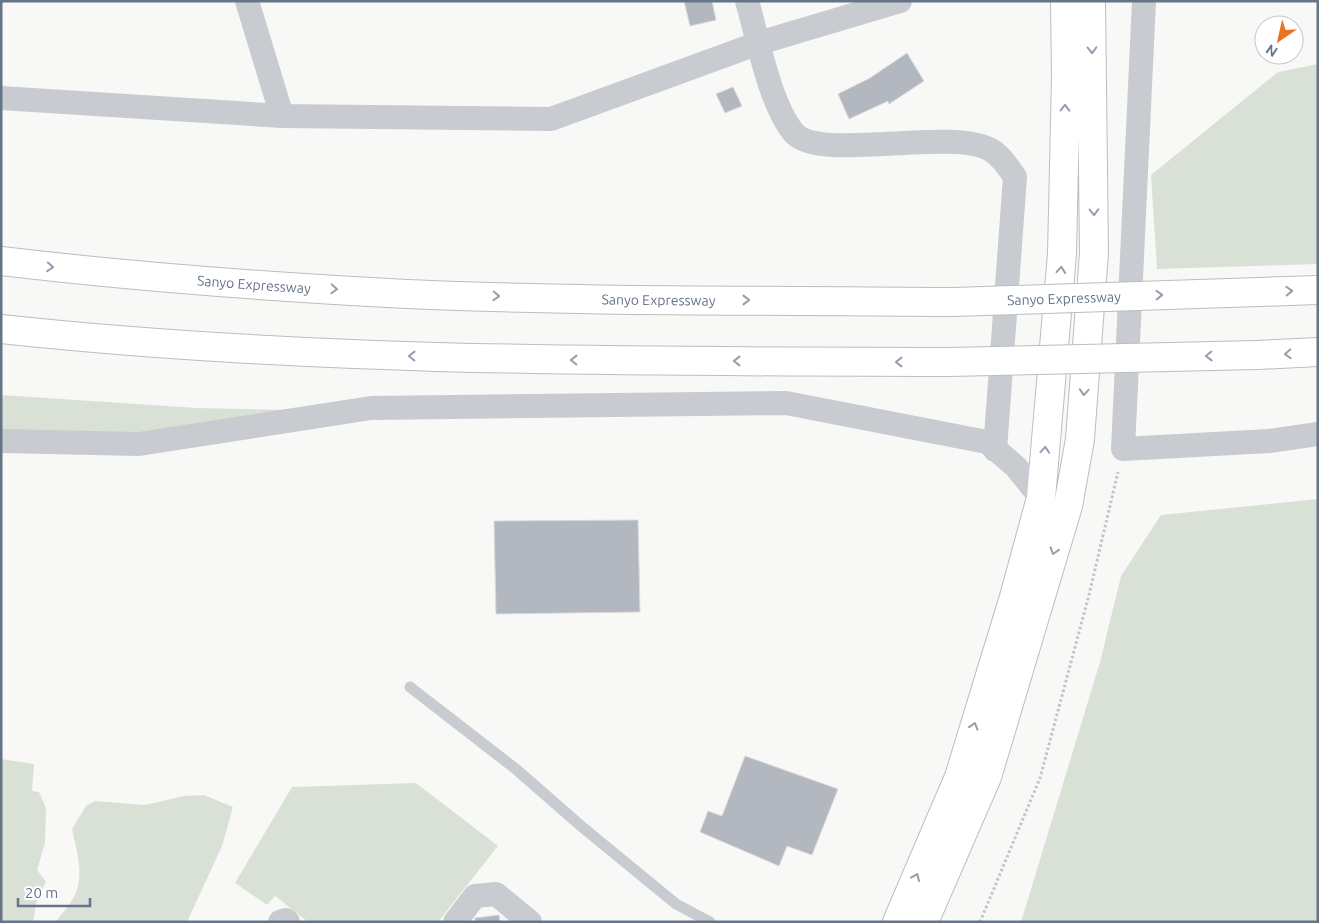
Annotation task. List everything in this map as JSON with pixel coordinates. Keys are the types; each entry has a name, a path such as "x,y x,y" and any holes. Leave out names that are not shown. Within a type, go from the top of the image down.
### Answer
{"main road":[{"path":"897,922 959,777 1014,597 1041,498 1062,254 1066,76 1065,1"},
{"path":"924,922 987,777 1068,506 1072,486 1080,439 1094,253 1091,1"},
{"name":"Sanyo Expressway","path":"1,261 220,283 408,294 609,299 953,302 1318,290"},
{"path":"1,329 215,346 401,356 616,361 948,362 1318,352"}],"street":[{"path":"247,1 282,116"},
{"path":"747,1 773,94 786,122 796,136 814,144 973,143 990,149 1003,160 1015,177 995,450"},
{"path":"1,98 282,116 551,119 759,42 900,1"},
{"path":"1144,1 1123,449 1269,441 1318,434"},
{"path":"1,441 139,444 371,408 786,403 987,442 1016,467 1041,498"},
{"path":"454,922 474,896 496,894 530,922"},
{"path":"280,922 286,920 288,922"}],"lane":[{"path":"410,687 517,770 581,826 676,904 710,922"}],"path":[{"path":"980,922 1040,778 1089,595 1123,449"}],"shaded area":[{"path":"1318,64 1318,264 1157,269 1151,175 1278,72"},
{"path":"1,395 197,408 343,411 119,439 1,431"},
{"path":"1318,499 1318,922 1021,922 1100,662 1121,576 1161,515"},
{"path":"1,759 34,764 32,791 39,792 46,808 45,843 37,870 46,882 37,899 33,922 1,922"},
{"path":"416,783 498,846 438,922 308,922 275,896 267,905 235,883 292,787"},
{"path":"204,795 233,807 222,846 187,922 56,922 76,892 79,869 72,829 86,806 95,801 145,805 184,796"}],"building":[{"path":"684,1 712,1 716,20 690,26"},
{"path":"907,53 924,81 889,104 888,101 849,119 838,94 870,78"},
{"path":"733,87 742,106 725,113 716,94"},
{"path":"638,520 640,612 496,614 494,521"},
{"path":"745,756 838,789 812,855 787,846 779,866 700,832 708,811 722,816"},
{"path":"499,915 500,922 475,922 475,918"}]}
